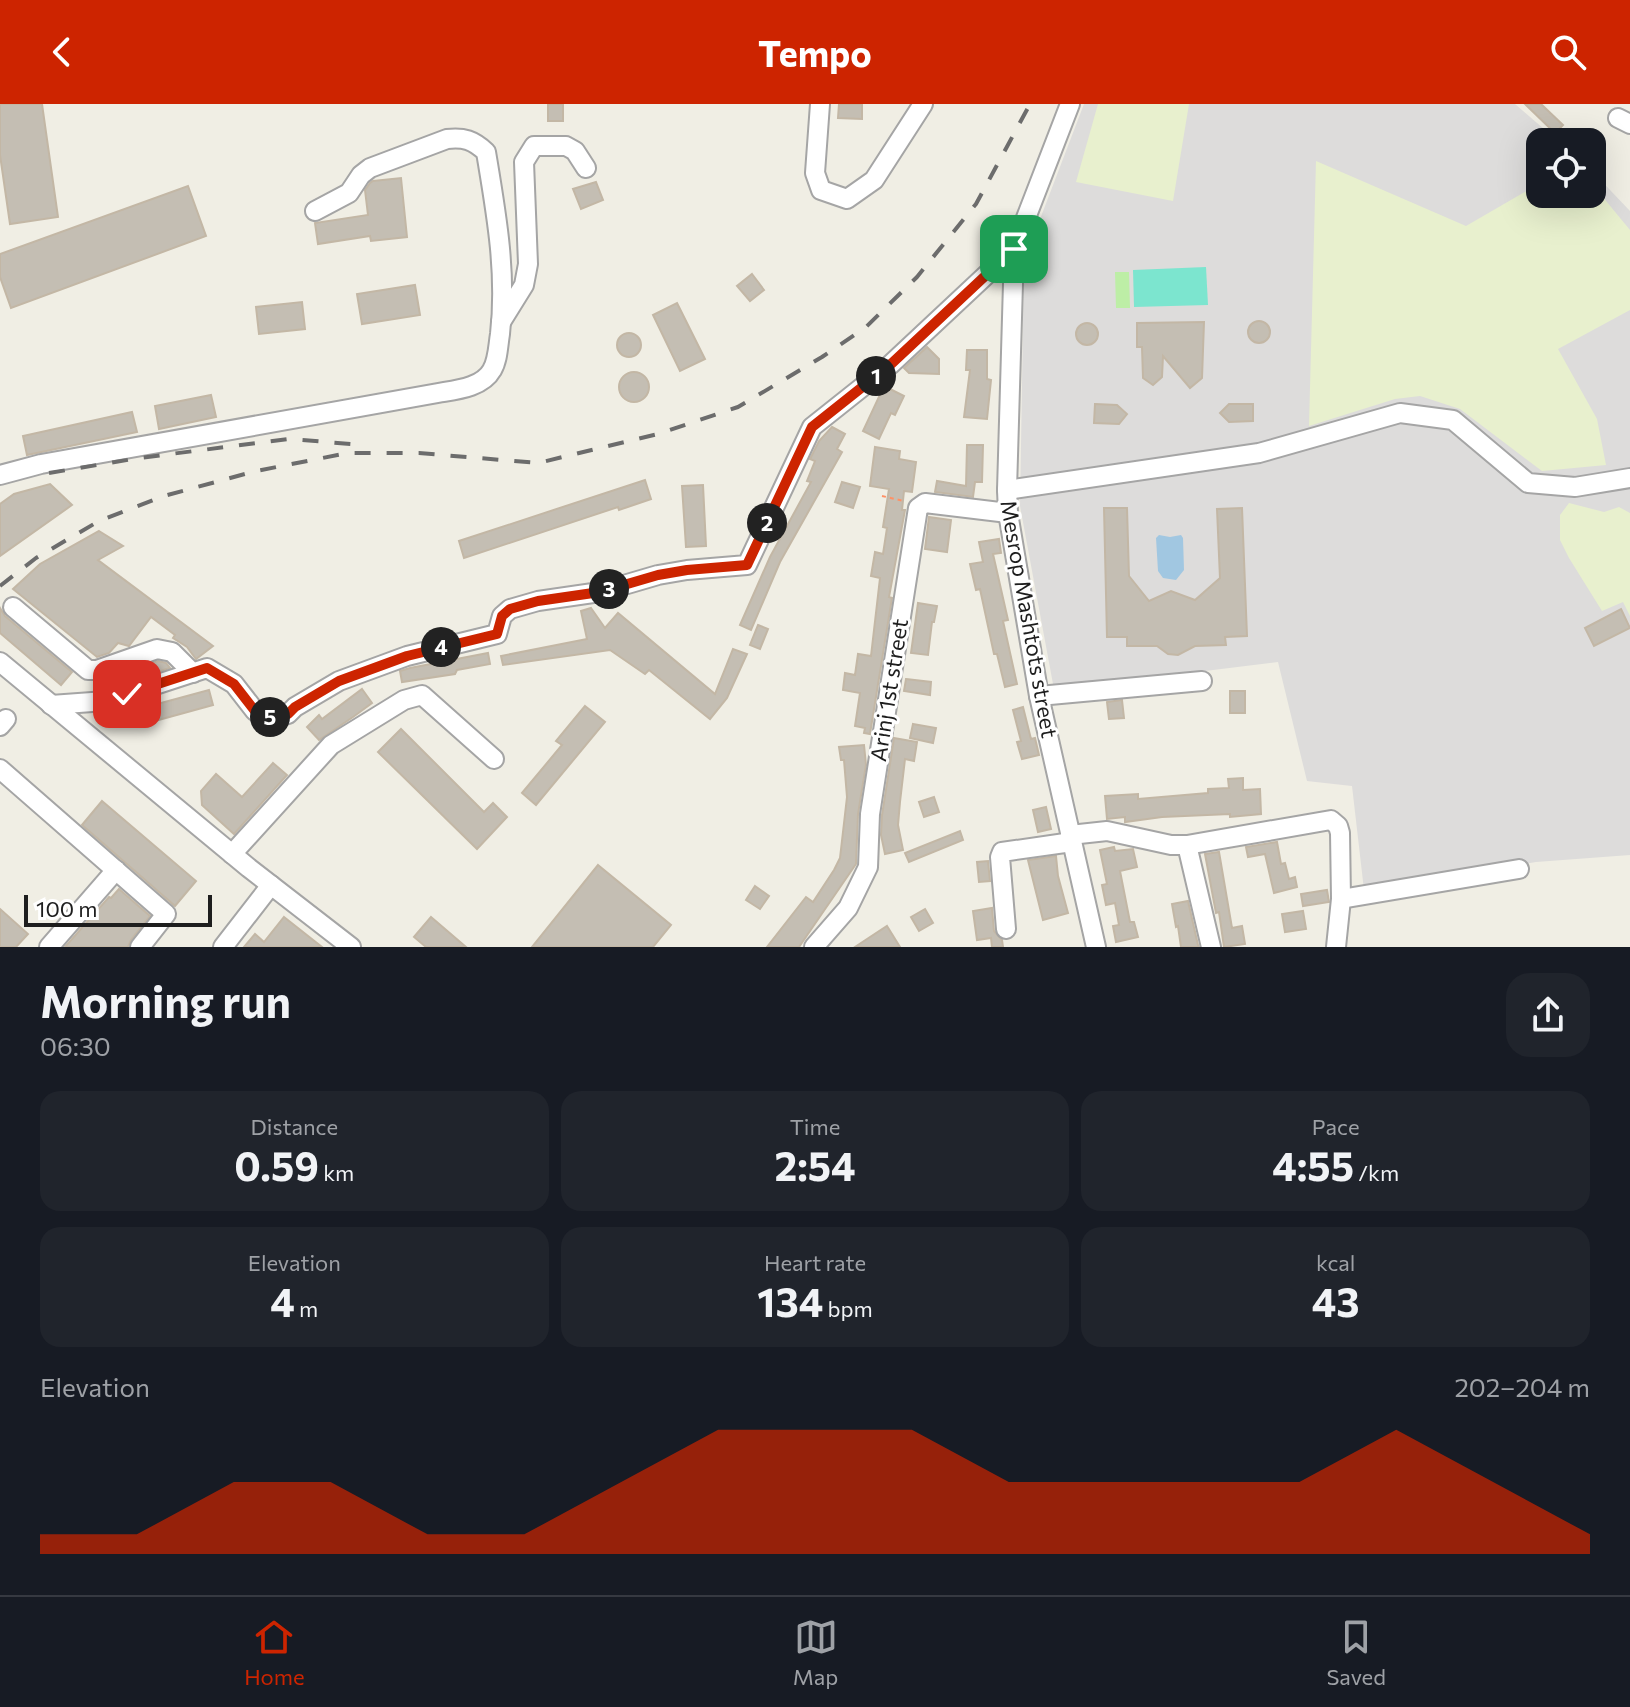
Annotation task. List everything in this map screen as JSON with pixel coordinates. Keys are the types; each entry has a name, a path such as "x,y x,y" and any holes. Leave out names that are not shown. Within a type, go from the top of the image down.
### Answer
{"street":[{"path":"820,104 815,173 821,190 847,199 874,180 923,104"},
{"name":"Mesrop Mashtots street","path":"1070,104 1014,249 1007,490 1008,513 1039,696 1096,947"},
{"path":"0,475 41,464 468,387 493,370 501,322 502,260 486,152 475,141 460,137 447,139 370,168 349,193 315,211"},
{"path":"501,322 524,285 528,264 524,162 529,150 538,145 566,146 575,151 586,168"},
{"path":"51,705 106,701 207,668 234,684 255,711 265,716 282,717 339,681 407,656 497,634 502,616 510,609 538,601 600,592 658,575 747,565 812,427 890,365 1014,249"},
{"path":"1007,490 1259,453 1400,413 1453,420 1528,483 1575,487 1630,478"},
{"path":"921,505 1008,513"},
{"name":"Arinj 1st street","path":"814,947 848,908 868,867 870,814 918,508 921,505"},
{"path":"13,607 88,670 97,670 157,649 172,652 193,673"},
{"path":"0,662 232,854 351,947"},
{"path":"1039,696 1202,681"},
{"path":"232,854 331,745 404,700 422,695 494,759"},
{"path":"0,795 6,774 166,914 140,947"},
{"path":"1006,929 1002,852 1107,831 1171,845 1187,845 1331,820 1340,833 1341,899 1336,947"},
{"path":"1187,845 1211,947"},
{"path":"1341,899 1519,869"},
{"path":"49,947 116,870"},
{"path":"223,947 271,885"}],"path":[{"path":"882,496 921,505"}],"shaded area":[{"path":"1084,104 1515,104 1543,128 1526,128 1526,208 1606,208 1606,186 1630,211 1630,855 1536,862 1364,890 1352,786 1307,781 1278,662 1067,688 1053,684 1020,506 1024,261"},
{"path":"1206,267 1208,305 1134,307 1133,270"},
{"path":"1159,535 1181,535 1183,538 1184,570 1176,580 1163,578 1158,571 1156,538"}],"green space":[{"path":"1098,104 1189,104 1173,201 1076,182"},
{"path":"1316,161 1466,226 1526,191 1526,208 1606,208 1606,201 1630,230 1630,310 1558,349 1597,419 1606,465 1542,471 1460,409 1420,396 1395,399 1309,426"},
{"path":"1115,272 1129,272 1130,308 1116,308"},
{"path":"1569,503 1604,512 1619,507 1630,513 1630,616 1623,602 1602,611 1569,558 1560,540 1560,515"}],"building":[{"path":"0,104 42,104 58,217 10,224 0,155"},
{"path":"548,104 563,104 563,121 548,121"},
{"path":"839,104 862,104 862,119 838,118"},
{"path":"1525,104 1541,104 1563,125 1550,128"},
{"path":"401,178 407,237 371,241 370,236 318,244 315,223 368,215 365,190 370,183"},
{"path":"596,182 603,200 581,209 573,189"},
{"path":"188,186 206,236 11,308 0,277 0,254"},
{"path":"752,274 764,290 750,301 737,286"},
{"path":"415,285 420,315 362,324 357,294"},
{"path":"302,302 305,329 259,334 256,307"},
{"path":"677,303 705,359 680,371 653,315"},
{"path":"1255,321 1263,321 1270,332 1263,343 1255,343 1248,336 1248,328"},
{"path":"1204,322 1202,378 1190,388 1163,356 1162,377 1153,385 1143,378 1142,347 1137,347 1137,323"},
{"path":"1087,323 1095,326 1098,334 1095,342 1087,345 1079,342 1076,334 1079,326"},
{"path":"629,333 638,336 641,345 638,354 629,357 620,354 617,345 620,336"},
{"path":"927,347 939,359 939,374 909,373 904,368"},
{"path":"967,350 987,350 987,379 991,380 987,419 964,417 970,370 966,370"},
{"path":"634,372 645,376 649,387 645,398 634,402 623,398 619,387 623,376"},
{"path":"884,386 904,396 895,415 891,413 879,439 863,431"},
{"path":"211,395 216,417 159,429 155,406"},
{"path":"1095,404 1117,405 1127,414 1119,424 1094,423"},
{"path":"1229,404 1253,404 1253,421 1229,422 1220,413"},
{"path":"132,412 137,432 27,455 23,436"},
{"path":"832,427 845,434 837,449 842,452 780,562 751,630 740,625 770,557 811,482 807,481 815,461 810,459 819,441"},
{"path":"967,445 983,445 982,482 975,482 973,497 935,492 937,481 966,486"},
{"path":"875,447 900,451 899,459 916,462 912,492 904,491 902,510 905,510 870,734 864,733 865,728 855,726 860,693 843,690 845,673 855,675 858,654 871,656 880,578 871,576 875,552 883,554 887,528 883,527 889,489 870,486"},
{"path":"645,480 651,499 464,558 459,541"},
{"path":"842,482 860,487 853,508 835,502"},
{"path":"50,484 72,505 0,556 0,504 14,494"},
{"path":"703,485 706,546 686,547 682,486"},
{"path":"1104,508 1127,508 1129,576 1149,601 1171,591 1195,600 1220,578 1217,509 1242,508 1247,636 1225,637 1226,645 1195,646 1178,655 1168,654 1157,646 1127,646 1127,637 1107,637"},
{"path":"929,517 951,520 947,552 925,549"},
{"path":"99,531 123,546 98,560 213,646 196,659 187,647 173,638 175,635 151,617 129,646 118,643 109,653 97,657 13,589 40,564"},
{"path":"999,539 1001,553 993,554 1008,620 1003,621 1017,684 1005,687 997,654 994,654 980,589 976,590 970,564 983,562 979,542"},
{"path":"918,603 937,606 928,655 911,653"},
{"path":"0,608 5,616 72,672 61,685 0,633"},
{"path":"591,608 605,628 618,613 715,694 733,649 747,654 727,698 710,719 649,670 645,674 610,650 503,665 501,656 587,639 581,611"},
{"path":"1621,609 1630,628 1594,646 1585,628"},
{"path":"758,625 768,629 760,649 750,645"},
{"path":"488,653 490,664 457,670 455,674 402,682 400,671"},
{"path":"158,661 170,668 113,686 110,678"},
{"path":"906,679 931,682 930,695 904,691"},
{"path":"362,689 372,703 353,717 319,740 307,727 319,715 322,719"},
{"path":"209,690 213,705 144,724 139,709"},
{"path":"1230,691 1245,691 1245,713 1230,713"},
{"path":"1122,700 1124,718 1109,719 1107,702"},
{"path":"585,706 605,722 536,805 522,793 562,745 556,741"},
{"path":"1023,707 1031,739 1035,738 1039,755 1022,759 1013,710"},
{"path":"913,724 936,728 933,743 910,738"},
{"path":"401,729 484,812 493,803 507,817 477,849 378,752"},
{"path":"894,738 917,742 914,761 905,759 898,825 903,850 885,854 881,835 882,815"},
{"path":"864,745 866,765 858,814 856,864 799,947 767,947 806,897 813,902 840,858 847,797 844,760 841,760 839,747"},
{"path":"273,763 287,775 234,834 202,805 201,791 216,774 242,797"},
{"path":"1243,778 1243,790 1260,789 1261,814 1162,817 1125,822 1125,817 1107,819 1105,796 1138,794 1138,799 1208,793 1208,789 1229,788 1228,779"},
{"path":"934,797 939,812 924,817 919,802"},
{"path":"102,801 196,881 175,906 82,825"},
{"path":"1046,807 1051,829 1038,832 1033,810"},
{"path":"960,831 963,840 909,862 905,853"},
{"path":"1277,842 1281,864 1285,863 1289,879 1295,877 1297,887 1274,893 1265,854 1248,857 1246,847"},
{"path":"1114,847 1115,851 1133,849 1137,867 1120,871 1130,922 1134,922 1138,937 1116,942 1113,926 1119,925 1115,903 1106,905 1102,885 1107,884 1100,850"},
{"path":"1219,852 1232,928 1242,926 1245,944 1224,947 1205,854"},
{"path":"1056,856 1068,913 1043,920 1028,860"},
{"path":"988,861 990,881 979,882 977,862"},
{"path":"598,865 671,925 653,947 532,947"},
{"path":"755,886 769,896 760,909 746,900"},
{"path":"119,889 150,916 128,947 65,947 109,897"},
{"path":"1327,890 1329,902 1303,906 1301,894"},
{"path":"1188,901 1199,947 1181,947 1176,927 1172,904"},
{"path":"992,908 994,931 1002,940 1003,947 992,947 991,938 977,940 973,911"},
{"path":"0,909 28,934 16,947 0,947"},
{"path":"925,909 933,923 919,931 911,917"},
{"path":"1303,911 1306,929 1285,932 1282,914"},
{"path":"284,917 322,947 244,947 255,934 264,942"},
{"path":"431,917 466,947 426,947 414,937"},
{"path":"887,926 900,947 855,947 867,939"}],"railway":[{"path":"0,586 36,558 99,521 164,496 256,471 348,453 419,453 538,463 658,434 738,407 866,327 917,277 976,204 1030,104"},
{"path":"49,473 289,439 364,445"}],"route":[{"path":"127,694 207,668 234,684 255,711 265,716 282,717 339,681 407,656 497,634 502,616 510,609 538,601 600,592 658,575 747,565 812,427 890,365 1014,249"}]}
